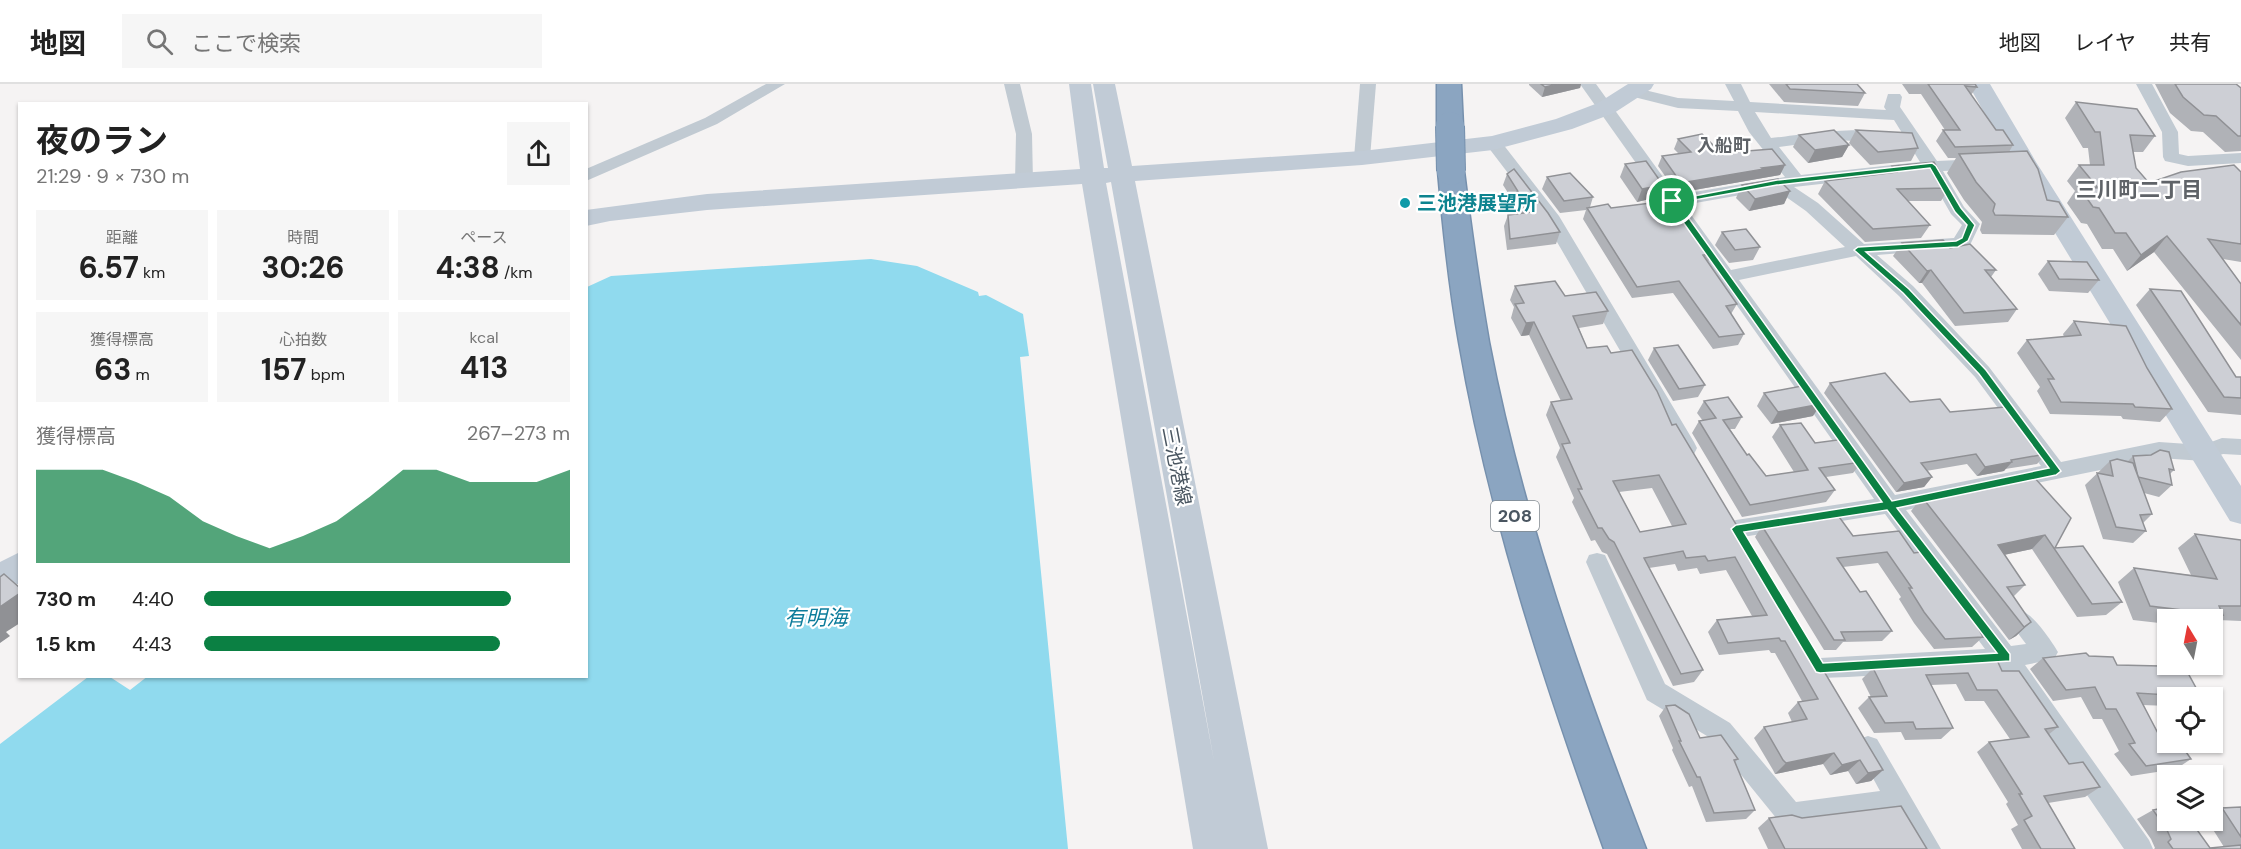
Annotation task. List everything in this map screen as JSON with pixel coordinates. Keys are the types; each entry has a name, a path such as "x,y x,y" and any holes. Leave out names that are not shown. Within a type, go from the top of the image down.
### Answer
{"highway":[{"name":"208","path":"1449,84 1451,171 1456,239 1468,316 1512,505 1550,637 1625,849"}],"main road":[{"name":"三池港線","path":"1080,84 1107,175 1203,596 1249,849"},
{"name":"三池港線","path":"1104,84 1107,175 1212,849"},
{"path":"1979,84 2024,162 2241,512"},
{"path":"588,218 707,202 1362,158 1493,143 1564,124 1606,108 1638,88"},
{"path":"0,579 18,567"}],"street":[{"path":"588,175 711,121 777,84"},
{"path":"1012,84 1023,134 1024,182"},
{"path":"1362,158 1368,84"},
{"path":"1588,84 1890,505 2006,658 2140,849"},
{"path":"1733,84 1755,129 1797,181"},
{"path":"2144,84 2170,132 2171,157 2188,161 2241,158"},
{"path":"1638,88 1678,103 1900,116"},
{"path":"1725,277 1858,250 1958,244 1965,239 1971,225 1958,210 1932,166 1920,152 1915,139 1892,107 1894,97"},
{"path":"1768,144 1831,135 1915,139"},
{"path":"1493,143 1553,220 1695,461"},
{"path":"2210,160 2226,174"},
{"path":"1672,201 1777,183 1932,166 2024,162"},
{"path":"1777,183 1812,207 1906,291 1982,372 2056,471"},
{"path":"1736,529 1890,505 2159,450 2204,453 2222,446 2241,447"},
{"path":"1597,562 1656,692 1721,731 1790,815 1900,801"},
{"path":"1820,669 2006,658 2046,652 2020,620"},
{"path":"1857,729 1928,849"}],"water":[{"name":"有明海","path":"871,259 917,266 978,292 979,296 986,295 1023,314 1029,356 1020,357 1068,849 0,849 0,744 87,678 112,678 130,690 145,678 588,678 588,287 611,276"}],"building":[{"path":"1541,84 1558,84 1545,87"},
{"path":"1786,84 1857,84 1865,93 1790,89"},
{"path":"1928,84 1975,84 1977,87 1965,86 1996,130 2003,130 2013,145 1955,147 1943,130 1960,130"},
{"path":"2175,84 2236,84 2241,88 2241,136 2238,136 2216,116 2204,115 2183,97"},
{"path":"2076,102 2137,109 2155,136 2130,135 2136,168 2149,183 2181,172 2234,165 2241,172 2241,244 2208,239 2241,284 2241,325 2167,236 2141,255 2126,233 2115,233 2099,208 2093,207 2079,187 2098,188 2079,165 2104,165 2100,132 2095,132"},
{"path":"1834,130 1849,145 1815,150 1799,135"},
{"path":"1856,130 1912,133 1918,148 1878,152"},
{"path":"1702,134 1721,153 1772,149 1785,165 1681,183 1662,156 1691,152 1678,139"},
{"path":"2027,151 2038,169 2047,200 2059,202 2068,217 1995,215 1993,211 1995,204 1976,182 1959,154"},
{"path":"1646,161 1663,185 1642,189 1625,164"},
{"path":"1934,162 1949,188 1897,189 1930,225 1873,229 1825,181 1897,172 1892,166"},
{"path":"1514,169 1560,232 1510,239 1508,215 1531,212 1507,174"},
{"path":"1570,173 1593,197 1564,201 1547,177"},
{"path":"1778,179 1790,191 1755,199 1742,185"},
{"path":"1667,201 1682,214 1712,254 1703,255 1737,304 1726,306 1744,334 1719,337 1679,281 1637,287 1587,208 1608,204 1611,208"},
{"path":"1746,229 1760,247 1735,250 1722,232"},
{"path":"1943,240 1950,248 1970,244 1996,270 1985,270 2017,309 1964,313 1931,270 1927,271 1902,243"},
{"path":"2048,261 2087,262 2099,280 2059,279"},
{"path":"1555,281 1565,296 1596,292 1608,311 1573,316 1587,348 1607,346 1611,353 1632,350 1657,391 1672,425 1676,424 1883,770 1868,773 1860,760 1842,765 1834,753 1786,763 1783,760 1764,727 1807,719 1798,702 1818,699 1785,641 1779,638 1728,643 1717,620 1767,615 1735,557 1708,561 1705,556 1686,558 1683,551 1644,558 1703,670 1681,674 1614,542 1609,539 1602,528 1598,528 1578,489 1582,489 1562,444 1570,443 1551,402 1572,399 1534,322 1526,323 1515,304 1524,303 1515,286","holes":["1659,475 1686,524 1640,532 1613,481"]},
{"path":"2150,289 2181,291 2236,377 2241,377 2241,398 2224,397"},
{"path":"2074,321 2126,326 2147,368 2172,409 2135,407 2133,404 2061,402 2048,379 2054,379 2027,340 2081,335"},
{"path":"1678,345 1705,385 1679,389 1654,348"},
{"path":"1885,373 1910,402 1940,399 1950,412 2005,407 2028,437 2032,436 2046,454 1985,467 1976,454 1921,463 1932,477 1904,483 1830,383"},
{"path":"1807,385 1821,404 1778,412 1764,393"},
{"path":"1728,397 1742,417 1723,420 1747,455 1749,454 1766,476 1808,470 1780,425 1801,423 1815,443 1845,439 1862,462 1819,468 1835,490 1750,505 1699,421 1716,418 1704,401"},
{"path":"2160,450 2169,452 2174,470 2169,469 2172,485 2138,477 2133,456 2151,455"},
{"path":"2117,459 2133,463 2152,514 2140,515 2146,531 2116,527 2097,473 2113,476 2110,461"},
{"path":"2032,475 2071,518 2055,548 2083,546 2122,602 2092,604 2045,535 1998,545 2025,585 2007,587 2031,622 2024,627 1922,497"},
{"path":"1837,514 1853,536 1899,531 1914,553 1928,551 1960,594 1983,637 1945,639 1924,612 1909,588 1912,588 1887,552 1837,558 1860,592 1866,591 1892,631 1841,632 1845,640 1834,640 1762,526"},
{"path":"2195,534 2241,540 2241,606 2219,606 2220,609 2174,609 2150,606 2134,568 2217,579"},
{"path":"4,574 18,586 18,594 0,607 0,577"},
{"path":"2086,653 2089,656 2113,657 2117,665 2157,666 2157,675 2189,675 2196,687 2157,687 2157,694 2137,693 2157,731 2157,753 2187,753 2191,759 2146,766 2129,744 2135,743 2116,709 2106,709 2095,687 2066,690 2043,658"},
{"path":"1997,660 2002,671 2019,671 2058,727 2045,729 2069,764 2083,762 2100,787 2044,796 2075,849 2041,849 2024,820 2032,816 2019,794 2022,794 1989,742 2029,737 1997,690 1977,690 1968,673 1926,675 1953,728 1916,729 1913,722 1885,723 1869,697 1887,696 1873,668"},
{"path":"1675,705 1689,714 1700,738 1721,735 1738,759 1734,760 1755,810 1714,813 1700,777 1697,777 1679,741 1681,741 1666,706"},
{"path":"1901,806 1927,849 1785,849 1769,818 1792,815 1802,818"},
{"path":"2241,807 2241,837 2223,810"},
{"path":"2167,831 2198,831 2210,848 2241,845 2241,849 2173,849 2168,842 2171,839"}],"place":[{"name":"三池港展望所","path":"1405,203"}],"district":[{"name":"入船町","path":"1724,146"},
{"name":"三川町二丁目","path":"2139,190"}],"route":[{"path":"1672,201 1777,183 1932,166 1958,210 1971,225 1965,239 1958,244 1858,250 1906,291 1982,372 2056,471 1890,505 2006,658 1820,668 1736,529 1890,505 1672,201"}]}
